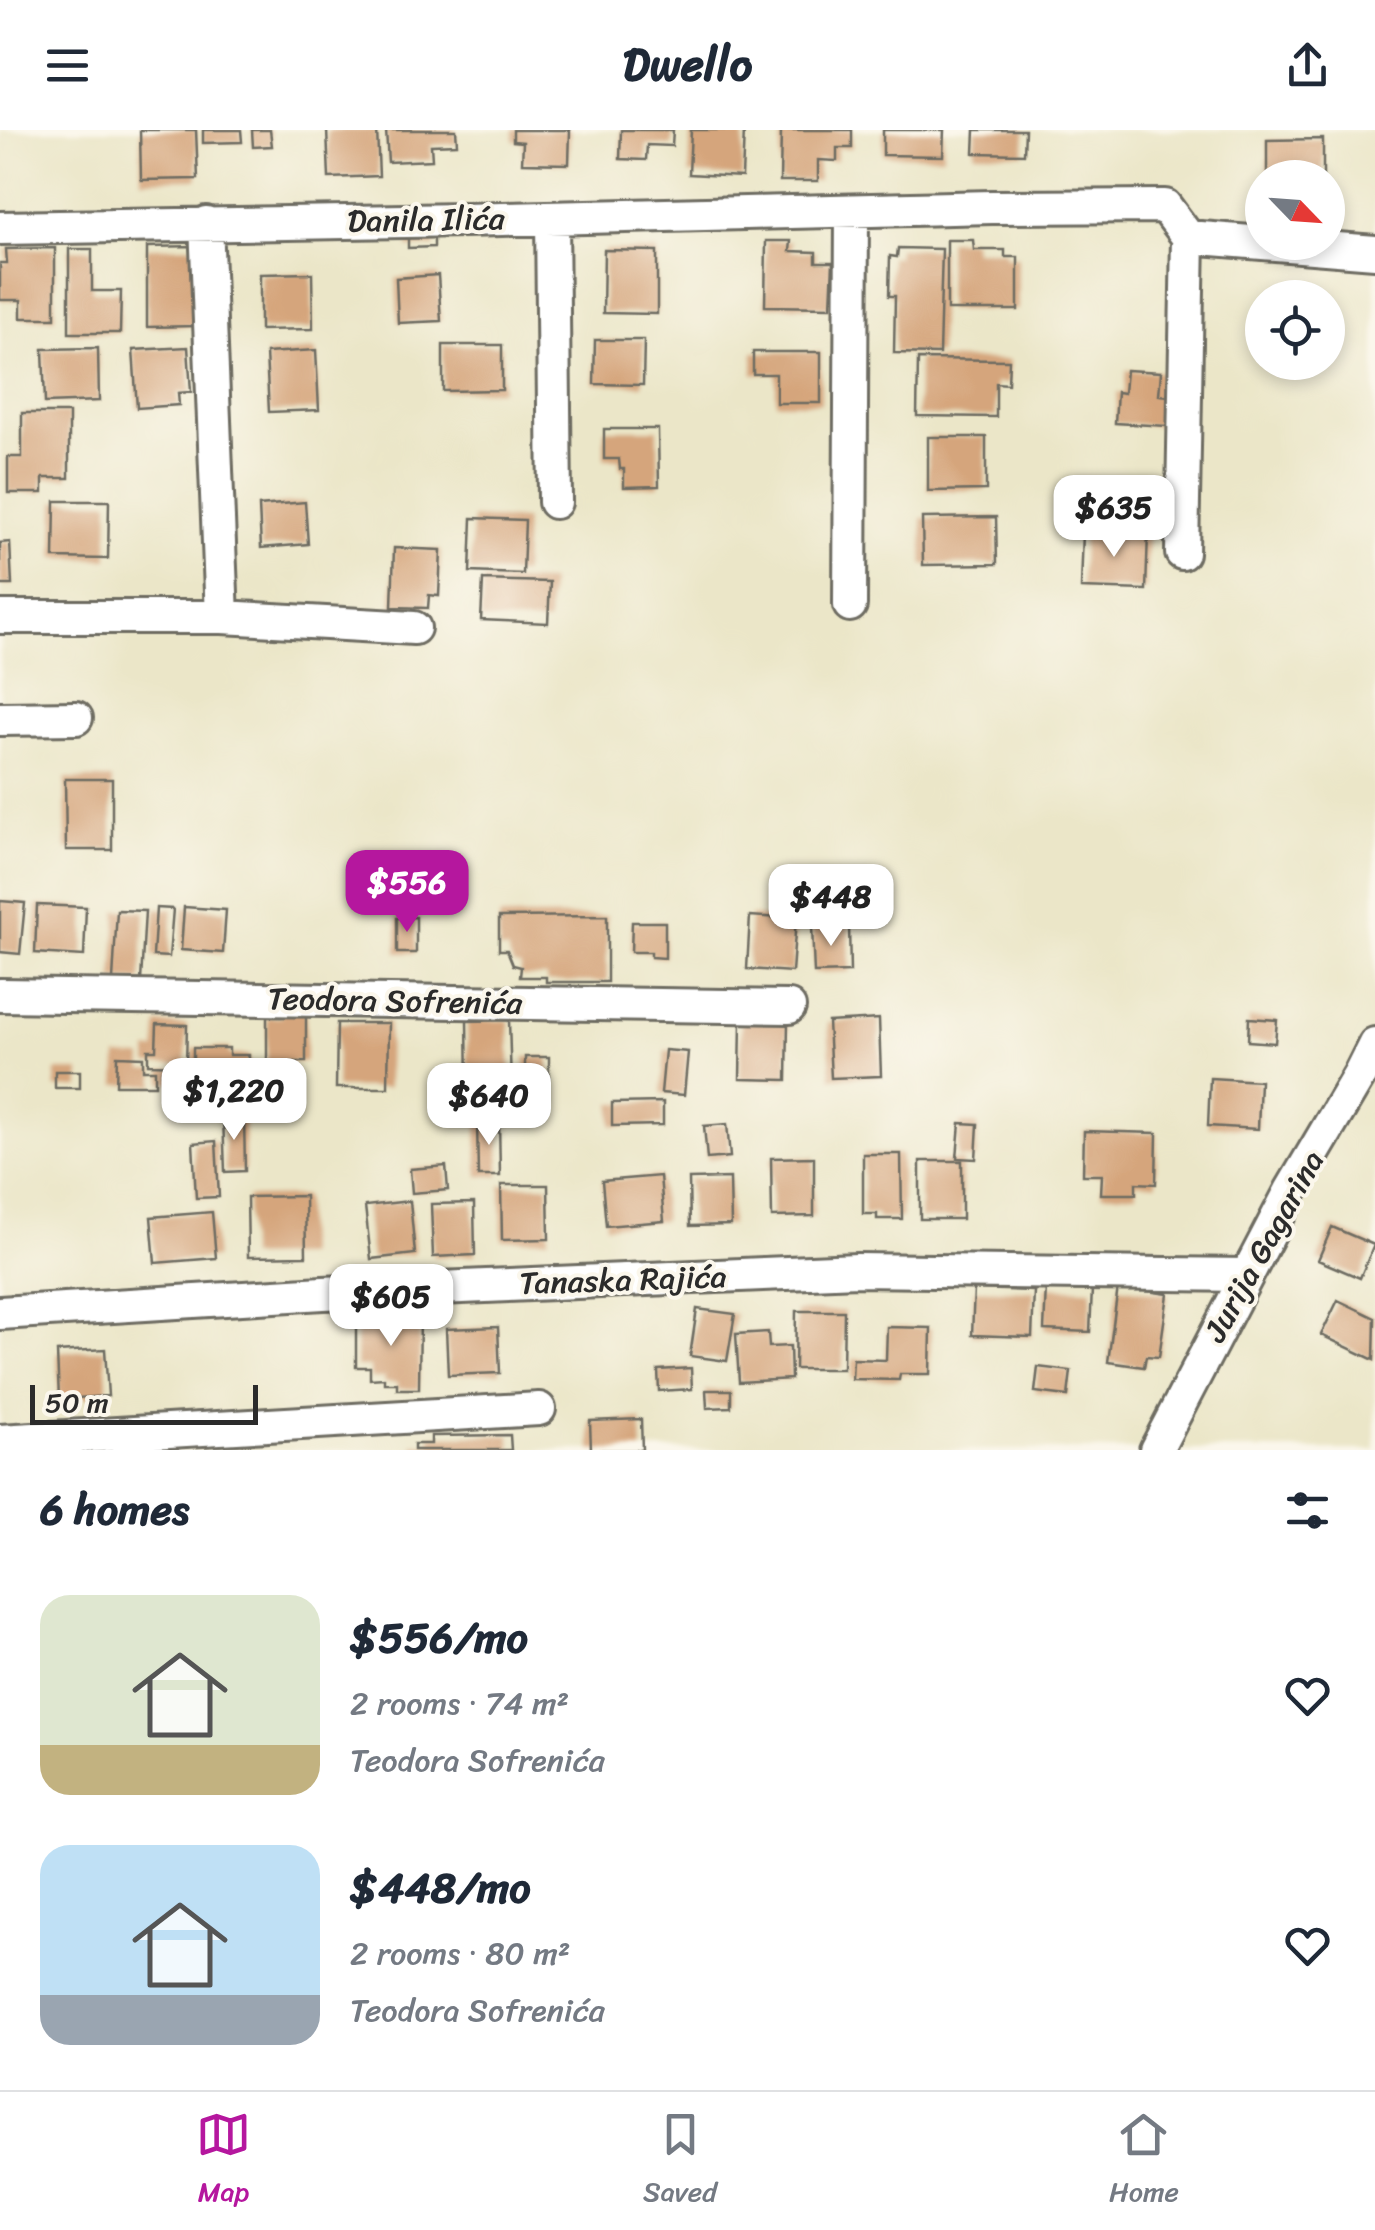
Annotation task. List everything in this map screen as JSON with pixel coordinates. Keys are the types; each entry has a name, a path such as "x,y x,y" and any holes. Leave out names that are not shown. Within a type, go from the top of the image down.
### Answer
{"street":[{"name":"Danila Ilića","path":"0,228 1165,206 1188,238"},
{"path":"850,605 852,211"},
{"path":"552,218 555,502"},
{"path":"206,223 222,617"},
{"path":"1182,553 1188,238 1375,252"},
{"path":"0,617 222,617 414,628"},
{"path":"0,719 76,718"},
{"name":"Teodora Sofrenića","path":"0,995 789,1008"},
{"name":"Jurija Gagarina","path":"1156,1450 1291,1191 1375,1044"},
{"name":"Tanaska Rajića","path":"0,1313 343,1292 857,1270 1246,1276"},
{"path":"0,1441 539,1410"}],"building":[{"path":"140,130 196,130 198,179 141,180"},
{"path":"203,130 241,130 242,142 203,143"},
{"path":"252,130 270,130 272,146 253,147"},
{"path":"327,130 377,130 379,176 329,178"},
{"path":"386,130 456,130 457,144 431,145 432,160 388,162"},
{"path":"513,130 570,130 569,164 522,163 523,142 513,141"},
{"path":"621,130 673,130 672,146 647,145 646,160 620,159"},
{"path":"691,130 744,130 742,177 689,174"},
{"path":"781,130 852,130 852,148 837,148 837,161 818,160 818,181 780,181"},
{"path":"883,130 944,130 943,156 883,155"},
{"path":"975,130 1025,130 1024,154 974,153"},
{"path":"1323,139 1323,160 1267,160 1267,140"},
{"path":"450,227 450,237 434,238 434,247 408,248 408,228"},
{"path":"947,240 973,240 974,250 1005,250 1005,257 1018,257 1018,310 947,310"},
{"path":"766,241 791,241 790,251 816,252 816,262 833,262 831,307 765,306"},
{"path":"196,246 197,326 147,327 147,247"},
{"path":"55,248 55,318 21,318 21,300 0,300 0,263 7,263 6,249"},
{"path":"898,248 942,249 939,354 894,353 895,296 889,296 890,256 897,257"},
{"path":"69,249 92,249 92,291 121,291 120,333 69,333"},
{"path":"604,250 657,251 657,314 603,313"},
{"path":"312,273 313,329 260,330 260,274"},
{"path":"438,275 441,321 398,323 396,278"},
{"path":"595,340 644,340 643,385 594,384"},
{"path":"443,345 502,345 502,390 443,391"},
{"path":"188,347 191,392 178,393 179,405 137,408 133,350"},
{"path":"98,348 99,401 45,403 43,349"},
{"path":"316,350 319,410 269,412 266,353"},
{"path":"753,352 821,352 821,403 776,403 776,374 753,374"},
{"path":"918,359 1009,360 1008,384 996,383 996,417 917,416"},
{"path":"1126,370 1161,372 1159,395 1169,396 1167,426 1115,423 1117,392 1124,393"},
{"path":"22,413 69,413 69,478 43,478 43,493 8,493 8,457 22,457"},
{"path":"604,429 658,429 659,486 624,487 624,469 620,469 619,459 604,459"},
{"path":"928,437 986,437 986,490 928,491"},
{"path":"55,501 109,501 108,559 54,558"},
{"path":"305,502 308,544 261,548 259,506"},
{"path":"996,517 997,564 923,565 922,518"},
{"path":"472,518 525,520 523,574 470,572"},
{"path":"1083,531 1148,533 1146,590 1081,588"},
{"path":"10,542 12,585 0,585 0,543"},
{"path":"394,548 441,550 439,596 429,595 428,608 392,607"},
{"path":"483,580 550,582 548,623 481,620"},
{"path":"65,779 112,779 112,850 66,850"},
{"path":"0,901 25,903 20,954 0,952"},
{"path":"37,905 86,907 84,956 35,953"},
{"path":"184,907 226,910 223,953 181,950"},
{"path":"156,908 173,909 169,957 153,956"},
{"path":"117,910 145,911 141,981 113,980"},
{"path":"607,916 607,982 546,982 546,977 520,977 521,967 513,965 507,950 499,950 499,917"},
{"path":"750,916 796,919 792,972 747,969"},
{"path":"416,917 416,953 397,953 397,918"},
{"path":"632,922 665,922 665,958 651,957 651,952 631,952"},
{"path":"849,925 850,972 814,973 812,926"},
{"path":"280,1010 306,1010 306,1062 267,1062 267,1017 281,1017"},
{"path":"1249,1018 1277,1020 1275,1043 1248,1041"},
{"path":"879,1019 881,1076 831,1078 828,1022"},
{"path":"509,1020 511,1085 468,1086 467,1021"},
{"path":"741,1020 788,1021 787,1080 740,1079"},
{"path":"337,1023 389,1023 388,1088 336,1088"},
{"path":"157,1024 187,1025 186,1065 148,1064 148,1050 156,1050"},
{"path":"193,1048 229,1048 229,1055 249,1055 249,1082 193,1083"},
{"path":"665,1050 688,1052 684,1095 661,1093"},
{"path":"117,1056 143,1057 143,1070 155,1070 155,1085 116,1085"},
{"path":"525,1057 549,1057 549,1097 525,1098"},
{"path":"162,1070 184,1070 184,1083 162,1083"},
{"path":"55,1071 80,1071 80,1088 55,1088"},
{"path":"1210,1078 1260,1081 1258,1129 1208,1126"},
{"path":"663,1102 663,1125 612,1126 612,1103"},
{"path":"244,1115 245,1171 225,1172 223,1116"},
{"path":"499,1119 500,1176 478,1176 477,1120"},
{"path":"960,1123 978,1124 976,1159 957,1158"},
{"path":"727,1124 730,1157 707,1159 704,1126"},
{"path":"1084,1131 1157,1133 1156,1184 1136,1183 1136,1194 1101,1194 1102,1175 1083,1175"},
{"path":"216,1141 219,1197 196,1198 193,1143"},
{"path":"863,1154 901,1154 902,1219 877,1219 877,1214 863,1214"},
{"path":"814,1157 814,1216 772,1217 771,1158"},
{"path":"920,1161 962,1161 962,1219 920,1219"},
{"path":"446,1166 448,1190 412,1193 410,1169"},
{"path":"660,1176 664,1221 606,1226 602,1181"},
{"path":"730,1178 731,1225 690,1226 689,1179"},
{"path":"501,1185 548,1185 549,1239 502,1240"},
{"path":"305,1196 306,1256 248,1257 247,1197"},
{"path":"410,1201 415,1254 371,1259 365,1206"},
{"path":"474,1203 475,1255 433,1257 431,1204"},
{"path":"212,1212 216,1258 155,1263 151,1217"},
{"path":"1332,1227 1374,1245 1360,1278 1318,1260"},
{"path":"1046,1287 1092,1289 1090,1332 1044,1330"},
{"path":"1118,1287 1168,1294 1159,1357 1146,1356 1144,1367 1108,1362"},
{"path":"974,1289 1034,1291 1032,1337 972,1335"},
{"path":"1338,1300 1375,1318 1374,1360 1321,1335"},
{"path":"697,1309 735,1314 727,1361 690,1356"},
{"path":"796,1311 844,1311 843,1369 795,1369"},
{"path":"372,1315 420,1315 419,1389 397,1389 397,1383 384,1383 384,1378 370,1379 370,1367 356,1367 356,1325 372,1325"},
{"path":"498,1327 500,1373 448,1375 446,1329"},
{"path":"887,1327 931,1328 930,1374 900,1374 899,1380 852,1379 853,1359 886,1360"},
{"path":"768,1332 769,1347 790,1346 791,1379 739,1382 736,1334"},
{"path":"105,1349 108,1396 59,1399 57,1352"},
{"path":"1038,1367 1071,1371 1068,1396 1035,1392"},
{"path":"691,1368 692,1389 659,1391 658,1370"},
{"path":"706,1390 731,1390 731,1407 707,1408"},
{"path":"641,1419 642,1450 591,1450 590,1421"},
{"path":"510,1435 511,1450 414,1450 414,1444 431,1444 431,1436"}]}
